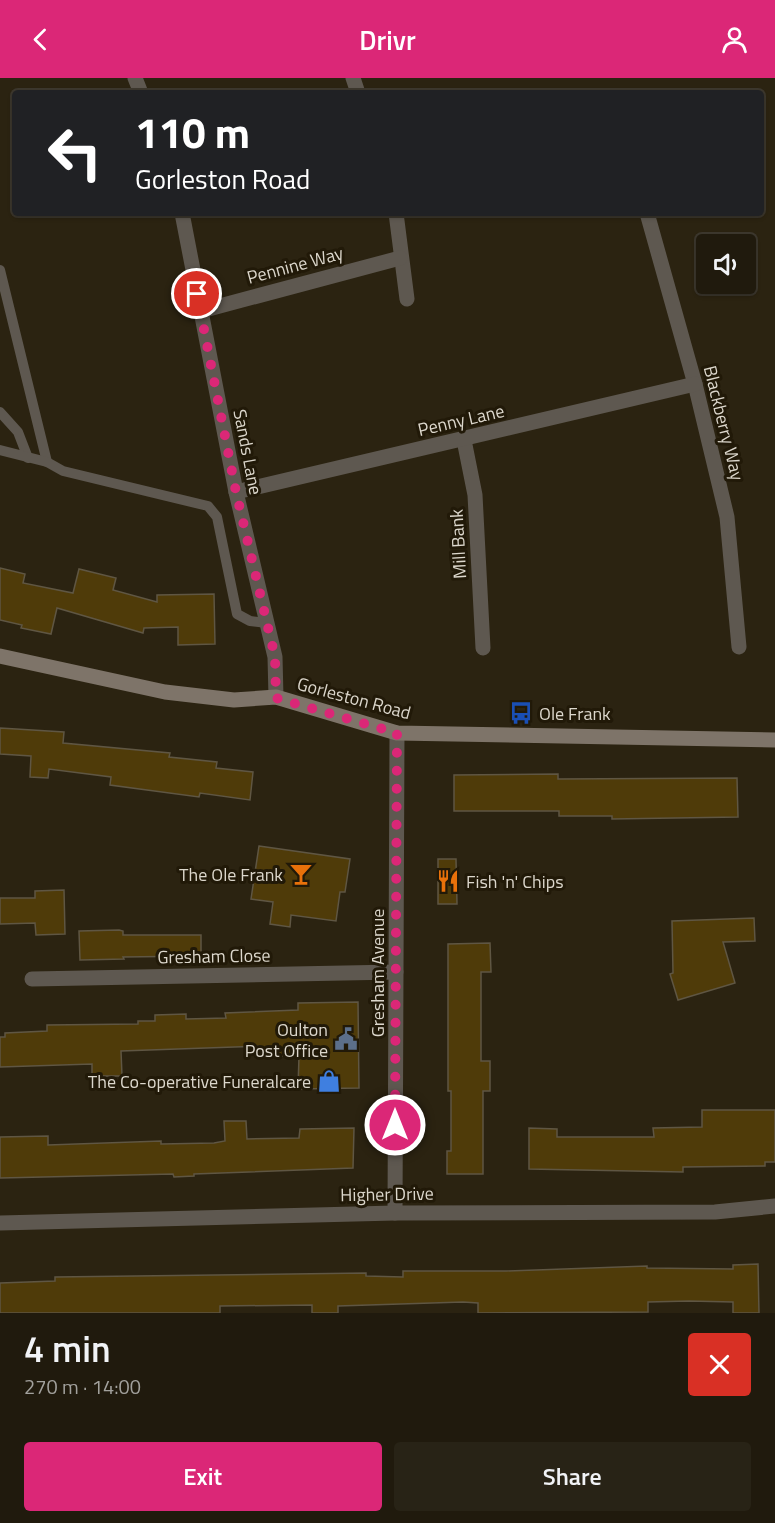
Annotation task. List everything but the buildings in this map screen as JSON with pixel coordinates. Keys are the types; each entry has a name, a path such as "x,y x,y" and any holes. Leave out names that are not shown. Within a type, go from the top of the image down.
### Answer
{"main road":[{"name":"Gorleston Road","path":"0,656 165,692 234,700 276,698 397,733 775,740"}],"street":[{"name":"Sands Lane","path":"183,216 236,492 275,657 276,698"},
{"path":"396,216 407,299"},
{"name":"Blackberry Way","path":"648,216 695,384 726,517 739,647"},
{"name":"Pennine Way","path":"201,311 400,258"},
{"name":"Penny Lane","path":"236,492 695,384"},
{"name":"Mill Bank","path":"464,440 475,495 483,648"},
{"name":"Gresham Avenue","path":"395,1213 397,733"},
{"name":"Gresham Close","path":"32,978 396,972"},
{"name":"Higher Drive","path":"0,1223 395,1213 715,1212 775,1206"}],"lane":[{"path":"0,270 47,462"},
{"path":"0,412 18,432 28,458"},
{"path":"0,450 47,462 63,471 208,506 217,517 220,528 237,614 250,621 267,623"}],"place":[{"name":"Ole Frank","path":"521,713"},
{"name":"The Ole Frank","path":"301,874"},
{"name":"Fish 'n' Chips","path":"448,881"},
{"name":"Oulton Post Office","path":"346,1039"},
{"name":"The Co-operative Funeralcare","path":"329,1081"}],"route":[{"path":"197,294 236,492 275,657 276,698 397,733 395,1125"}]}
